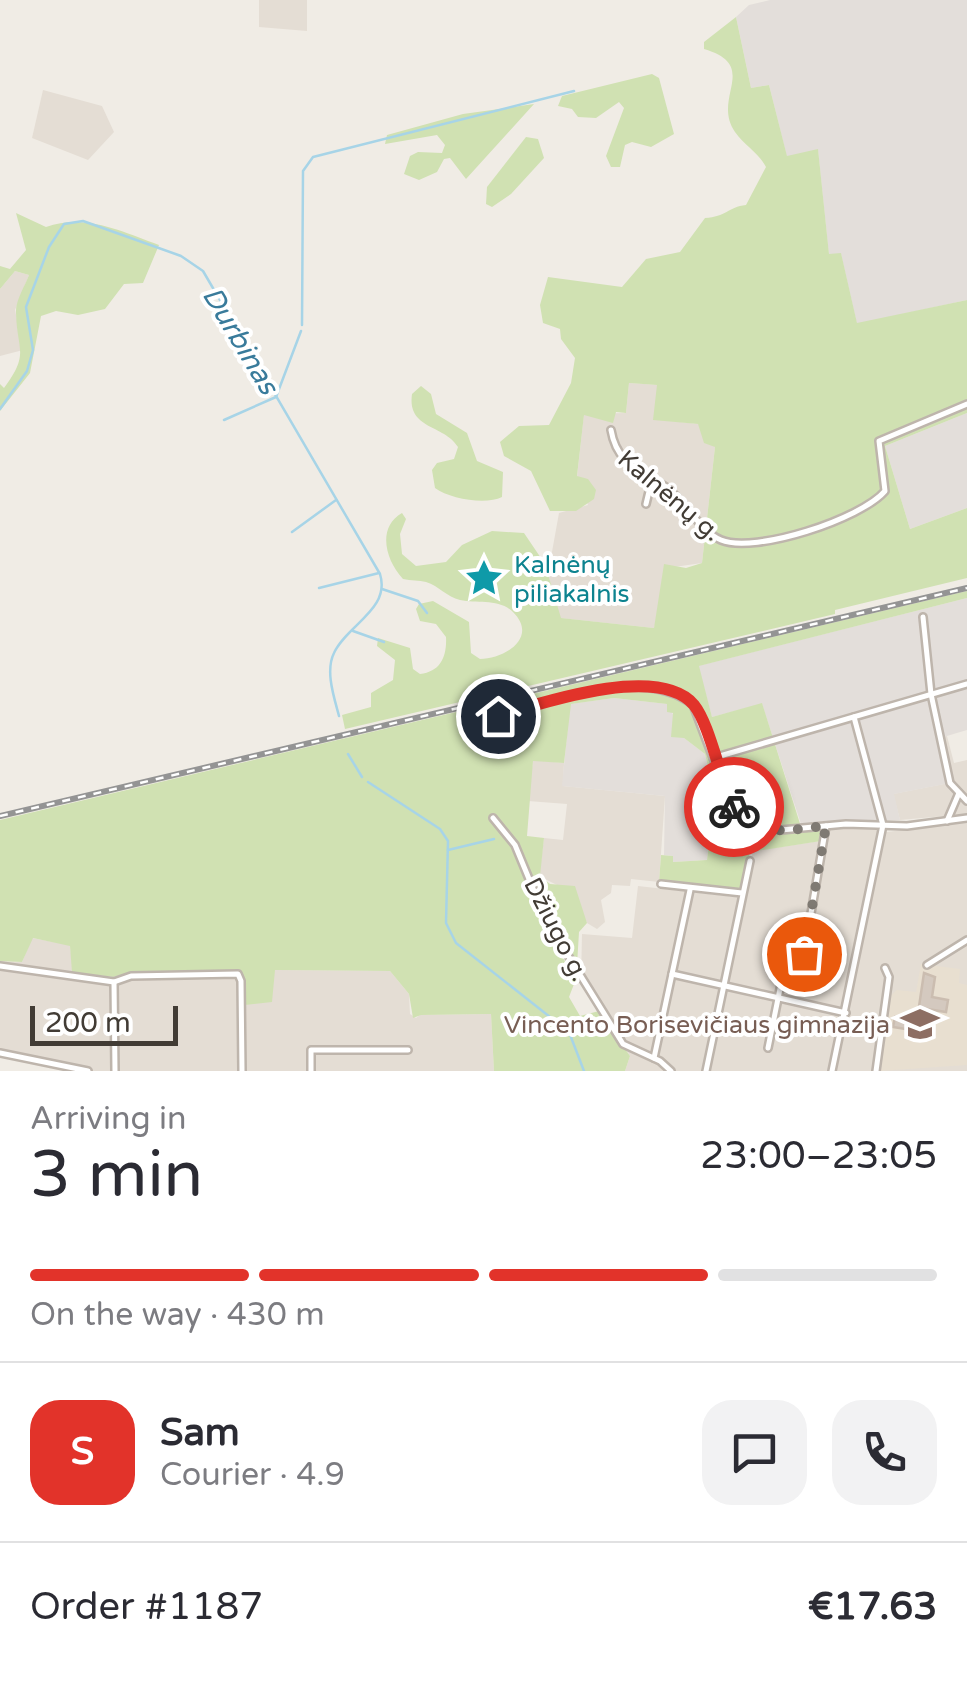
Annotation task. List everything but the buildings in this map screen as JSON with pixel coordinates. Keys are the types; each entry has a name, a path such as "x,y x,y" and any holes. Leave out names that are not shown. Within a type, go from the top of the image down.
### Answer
{"street":[{"name":"Kalnėnų g.","path":"611,430 618,456 684,501 711,536 737,544 825,527 864,508 885,490 878,446 884,436 967,404"},
{"path":"646,504 652,479"},
{"path":"923,618 931,694 950,783 967,801"},
{"path":"713,758 967,684"},
{"path":"498,716 539,704 643,686 680,696 693,704 734,808 749,824 781,830 967,818"},
{"path":"832,1071 884,825 854,717"},
{"path":"947,821 959,793"},
{"name":"Džiugo g.","path":"493,818 515,845 546,920 620,1038 632,1050 654,1058 671,1071"},
{"path":"768,1048 784,969 804,954 826,826"},
{"path":"706,1071 750,861"},
{"path":"661,884 743,893"},
{"path":"654,1058 690,890"},
{"path":"927,966 967,940"},
{"path":"0,966 114,982 131,976 217,972 240,976 242,1071"},
{"path":"876,1071 889,977 884,968"},
{"path":"672,974 846,1014"},
{"path":"114,982 115,1071"},
{"path":"311,1071 311,1050 408,1050"},
{"path":"0,1054 88,1071"}],"shaded area":[{"path":"259,0 307,0 307,31 259,27"},
{"path":"770,0 967,0 967,300 857,324 841,254 829,255 818,150 787,157 769,85 751,88 736,17 749,5"},
{"path":"43,90 102,106 114,132 88,160 32,138"},
{"path":"15,271 29,275 15,310 23,350 0,356 0,289"},
{"path":"629,383 658,385 654,419 698,424 715,447 702,563 674,567 654,628 560,618 548,574 559,513 588,505 577,477 584,414 626,413"},
{"path":"967,413 967,508 910,529 885,446"},
{"path":"967,598 967,730 940,738 950,783 894,794 900,820 801,824 762,704 712,717 698,666"},
{"path":"614,698 668,704 684,738 705,754 715,795 707,860 672,862 673,856 664,855 665,796 562,786 570,704"},
{"path":"947,736 954,763 967,760 967,814 900,820 893,794 949,783 940,737"},
{"path":"533,760 564,763 563,786 665,796 659,882 631,879 630,886 612,885 611,893 601,900 605,922 597,929 587,923 575,894 539,876 544,838 563,840 567,804 528,801"},
{"path":"967,822 967,1071 625,1071 630,1056 581,980 582,934 632,938 638,886 744,898 753,851 820,841 821,830 829,828 866,827 887,832"},
{"path":"32,938 70,945 73,972 113,977 129,973 240,972 245,982 246,1005 275,970 390,971 409,994 410,1014 416,1018 491,1014 494,1071 78,1071 0,1056 0,961 22,962"},
{"name":"Vincento Borisevičiaus gimnazija","path":"921,964 960,969 959,983 967,985 967,1065 879,1071 890,996 897,990 916,992"}],"green space":[{"path":"736,17 751,88 769,85 787,156 818,149 829,254 841,253 857,323 967,300 967,413 885,446 910,529 967,508 967,578 835,610 835,614 345,729 342,715 371,707 371,693 393,680 395,660 377,646 378,638 410,648 413,669 420,674 441,662 446,637 436,624 420,621 416,609 419,604 433,601 469,622 471,653 480,659 508,651 520,638 520,621 507,608 460,600 426,582 403,579 386,544 389,527 402,513 406,519 400,534 402,554 416,566 446,562 462,545 492,531 524,533 545,564 561,618 654,628 664,564 686,568 702,563 715,447 704,443 698,424 653,420 657,385 629,383 626,413 616,412 613,423 584,415 577,476 588,479 596,490 594,499 576,511 550,511 531,471 504,456 500,442 519,426 549,425 571,383 575,358 561,339 560,329 543,323 540,305 548,277 622,287 646,259 680,252 705,218 746,205 766,167 735,132 729,119 733,74 730,64 704,49 704,42"},
{"path":"652,74 659,78 674,134 651,147 632,142 625,145 620,167 611,167 606,156 624,108 619,102 596,118 578,117 572,109 558,106 562,96"},
{"path":"534,104 466,179 450,158 444,159 437,172 419,180 404,174 410,156 418,152 442,153 445,145 437,135 385,144 387,135 463,114"},
{"path":"526,137 538,139 544,158 511,194 492,207 486,204 487,187"},
{"path":"16,213 46,227 89,223 159,245 143,283 124,284 105,309 78,315 56,311 41,316 30,373 0,411 0,384 4,388 19,359 16,308 29,275 15,271 0,289 0,266 10,269 26,250"},
{"path":"421,386 431,394 436,414 467,433 477,461 503,472 502,497 468,500 435,488 432,470 437,463 454,459 458,447 415,414 412,394"},
{"path":"967,591 967,598 699,666 712,717 762,703 802,830 821,830 821,841 750,852 741,889 659,882 661,855 673,856 673,862 707,860 715,795 705,754 684,738 671,737 673,713 667,712 667,704 614,698 571,704 564,763 533,761 527,836 544,838 540,876 550,884 575,886 587,923 579,932 577,965 565,945 555,945 576,979 569,997 580,1016 599,1011 630,1056 625,1071 494,1071 491,1014 413,1018 409,994 390,971 275,970 272,1002 245,1005 245,982 240,972 130,973 113,977 72,972 70,946 33,938 22,962 0,961 0,820"}],"waterway":[{"path":"302,325 303,171 313,157 574,91"},
{"name":"Durbinas","path":"0,409 27,371 33,350 26,307 49,247 64,224 83,221 181,256 203,271 380,574 382,586 374,607 340,643 331,660 331,684 339,716"},
{"path":"224,420 276,397 301,331"},
{"path":"292,532 336,500"},
{"path":"319,588 379,573"},
{"path":"382,589 418,601 427,613"},
{"path":"353,631 384,642"},
{"name":"Durbinas","path":"348,754 362,777"},
{"name":"Durbinas","path":"368,782 440,829 448,841 446,923 456,943 569,1032 584,1071"},
{"path":"448,850 494,839"}],"railway":[{"path":"0,816 967,588"}],"way so far":[{"path":"734,807 742,819 758,828 826,826 804,954"}],"place":[{"name":"Kalnėnų piliakalnis","path":"484,578"},
{"name":"Vincento Borisevičiaus gimnazija","path":"920,1024"}],"route":[{"path":"498,716 633,686 680,696 693,704 699,714 734,807"}]}
